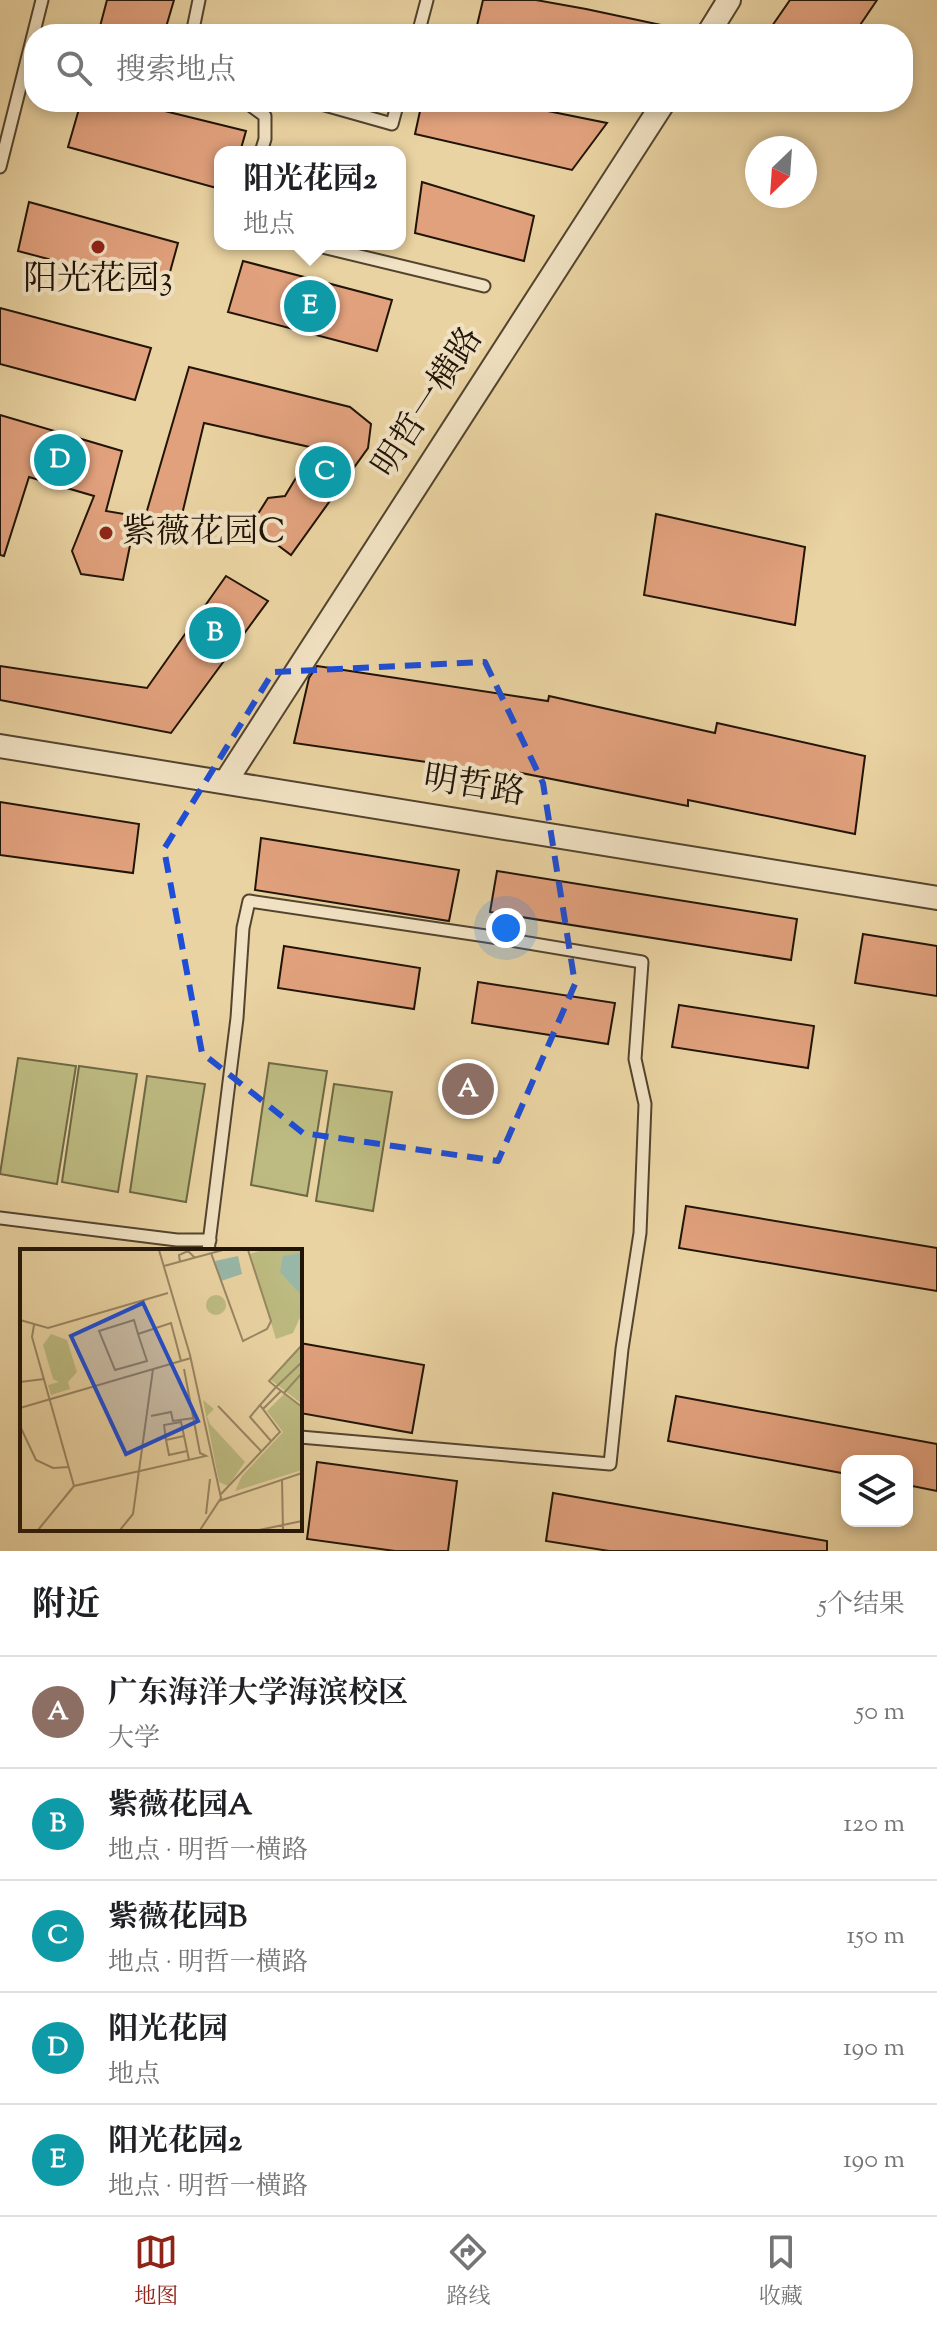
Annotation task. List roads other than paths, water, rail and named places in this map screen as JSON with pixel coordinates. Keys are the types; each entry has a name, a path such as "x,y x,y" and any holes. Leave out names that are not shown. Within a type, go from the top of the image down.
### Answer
{"street":[{"path":"714,24 729,0"},
{"name":"明哲一横路","path":"226,781 658,112"},
{"name":"明哲路","path":"0,746 937,898"}],"lane":[{"path":"37,24 42,0"},
{"path":"194,24 199,0"},
{"path":"421,24 427,0"},
{"path":"0,167 24,80"},
{"path":"260,112 265,116 263,146"},
{"path":"349,112 392,124 395,112"},
{"path":"335,250 484,286"},
{"path":"0,1218 209,1246 237,1018 243,928 249,901 642,962 635,1059 645,1104 640,1233 622,1349 610,1464 302,1437"}],"place":[{"name":"阳光花园3","path":"98,247"},
{"name":"阳光花园2","path":"310,306"},
{"name":"阳光花园","path":"60,460"},
{"name":"紫薇花园B","path":"325,472"},
{"name":"紫薇花园C","path":"106,533"},
{"name":"紫薇花园A","path":"215,633"},
{"name":"广东海洋大学海滨校区","path":"468,1089"}]}
